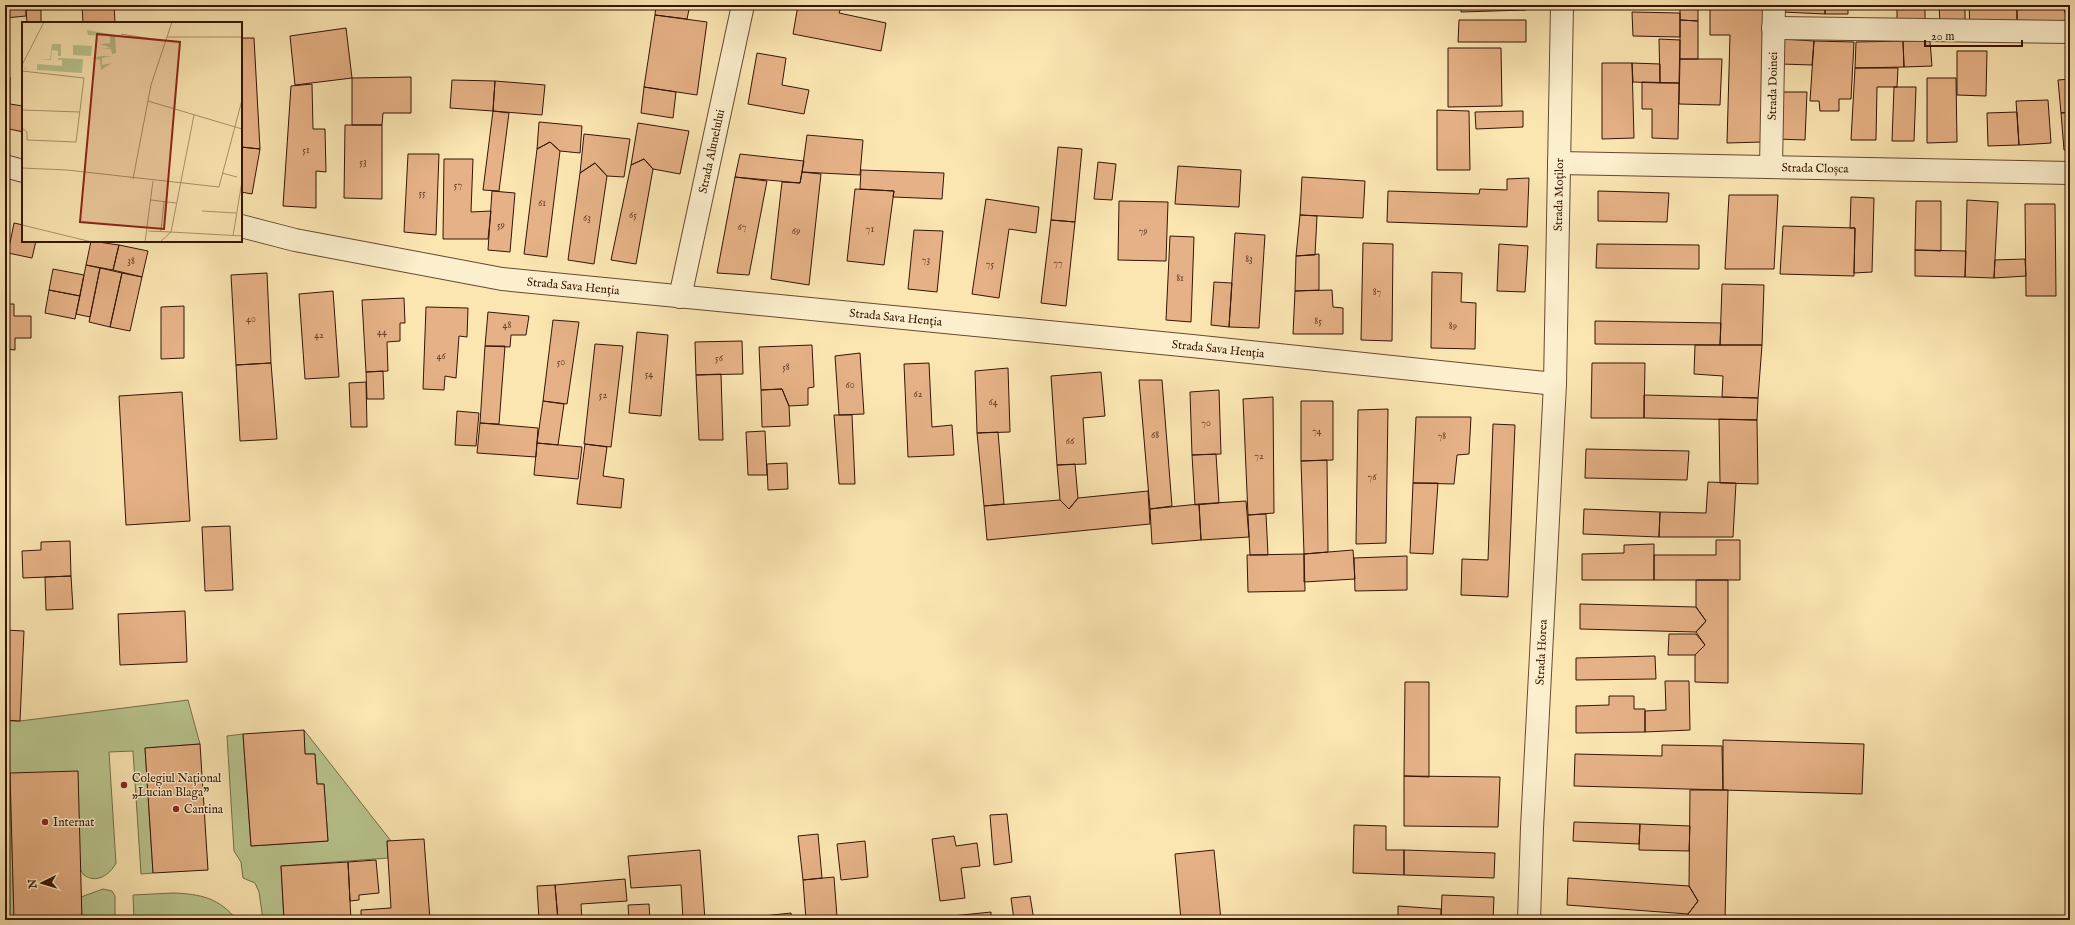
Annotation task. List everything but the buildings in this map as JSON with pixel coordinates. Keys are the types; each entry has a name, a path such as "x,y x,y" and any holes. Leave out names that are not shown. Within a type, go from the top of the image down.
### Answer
{"street":[{"name":"Strada Alunelului","path":"680,297 743,5"},
{"name":"Strada Moților","path":"1555,384 1562,5"},
{"name":"Strada Doinei","path":"1771,167 1774,5"},
{"path":"1773,28 2070,32"},
{"name":"Strada Cloșca","path":"1560,163 2070,173"},
{"path":"5,166 22,171"},
{"name":"Strada Sava Henția","path":"242,226 294,240 502,279 1184,345 1555,384"},
{"name":"Strada Horea","path":"1528,920 1555,384"}],"green space":[{"path":"188,700 200,744 145,748 153,873 141,874 133,751 109,752 116,863 110,871 102,877 93,879 84,875 10,773 14,920 5,920 5,721 20,721"},
{"path":"304,730 391,841 387,841 388,858 281,866 284,920 263,920 259,892 255,883 243,878 241,862 234,851 227,736 243,734 251,846 328,841 324,784 317,784 315,754 305,754"},
{"path":"103,889 112,891 115,896 115,920 82,920 81,897"},
{"path":"173,893 201,896 209,899 223,907 237,920 134,920 133,895"}],"place":[{"name":"Colegiul Național „Lucian Blaga”","path":"124,785"},
{"name":"Cantina","path":"176,809"},
{"name":"Internat","path":"45,822"}]}
